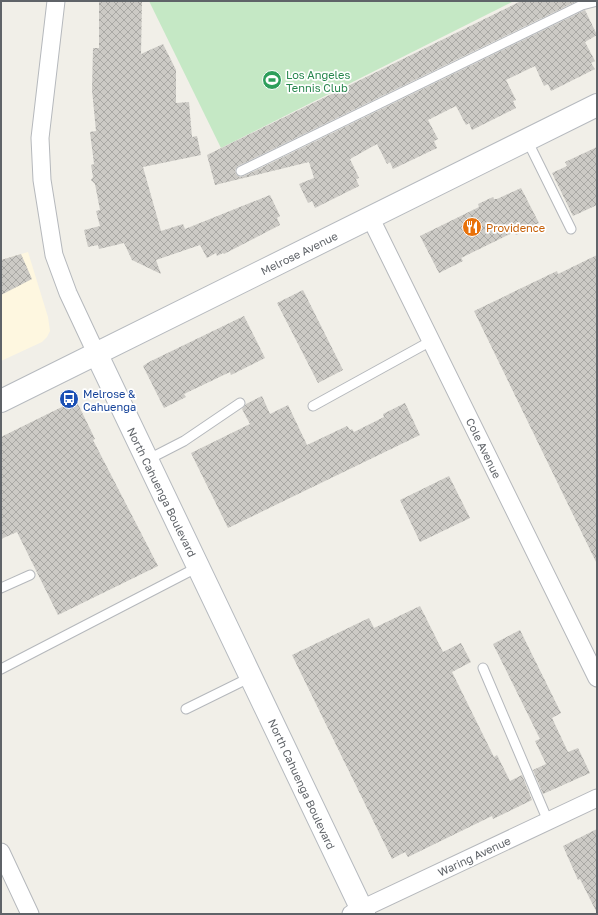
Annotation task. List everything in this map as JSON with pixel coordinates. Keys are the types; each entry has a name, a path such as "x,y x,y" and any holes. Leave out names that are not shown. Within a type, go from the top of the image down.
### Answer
{"main road":[{"name":"Melrose Avenue","path":"1,401 97,355 210,297 371,219 597,106"},
{"name":"North Cahuenga Boulevard","path":"97,355 251,677 358,912"}],"street":[{"name":"North Cahuenga Boulevard","path":"56,1 40,138 42,180 54,255 68,293 97,355"},
{"name":"Cole Avenue","path":"371,219 597,678"},
{"name":"Waring Avenue","path":"358,912 597,798"},
{"path":"1,852 30,914"}],"lane":[{"path":"241,171 582,4 597,1"},
{"path":"527,140 571,229"},
{"path":"312,406 431,341"},
{"path":"147,460 184,441 240,403"},
{"path":"1,669 198,567"},
{"path":"1,588 30,575"},
{"path":"484,668 548,821"},
{"path":"186,709 251,677"}],"shaded area":[{"path":"28,252 48,317 50,331 42,342 1,361 1,260"}],"green space":[{"name":"Los Angeles Tennis Club","path":"149,1 514,1 221,148"}],"building":[{"path":"99,1 142,1 141,54 163,44 176,70 176,103 189,102 192,137 197,136 201,155 143,167 161,231 183,224 185,229 270,195 280,216 277,218 280,225 224,254 223,253 217,256 216,253 207,258 200,245 156,260 161,274 132,260 124,243 99,249 98,245 88,247 84,230 100,226 96,211 100,210 95,184 91,180 93,177 91,165 94,164 90,132 96,131 92,90 93,48 99,48"},
{"path":"521,1 577,1 238,166 235,170 236,174 240,177 244,176 585,10 597,35 585,42 595,61 591,63 595,69 551,91 548,84 544,86 535,66 506,80 516,100 513,101 516,108 472,130 469,123 466,125 456,106 428,120 438,139 434,141 437,148 393,169 390,162 387,164 377,144 350,159 359,178 356,179 359,186 315,208 312,201 308,203 299,184 314,178 309,162 215,185 207,155"},
{"path":"597,147 597,205 573,216 552,173 567,166 565,162"},
{"path":"521,188 539,223 516,235 514,232 461,258 463,261 439,273 420,236 479,207 478,204 493,197 494,199 497,199"},
{"path":"21,254 32,279 1,295 1,260"},
{"path":"597,255 597,564 474,311 557,271 558,274"},
{"path":"303,290 343,370 318,383 277,303"},
{"path":"244,316 265,358 231,375 230,372 184,394 186,397 164,408 143,366"},
{"path":"262,396 270,414 288,405 307,445 347,426 354,432 384,417 383,414 405,403 420,435 228,528 191,453 250,424 242,409 246,404"},
{"path":"76,400 95,439 93,440 158,566 58,615 17,532 1,539 1,437"},
{"path":"449,476 470,518 420,542 400,500"},
{"path":"420,606 443,652 461,643 471,662 452,672 494,757 497,755 510,781 522,775 532,800 493,819 492,816 408,857 405,852 392,859 292,655 369,618 374,628"},
{"path":"520,630 561,713 552,718 568,752 578,748 590,773 543,794 533,770 546,764 535,741 540,739 493,644"},
{"path":"597,829 597,913 580,879 578,880 563,846"}],"place":[{"name":"Los Angeles Tennis Club","path":"272,80"},
{"name":"Providence","path":"472,227"},
{"name":"Melrose & Cahuenga","path":"69,399"}]}
